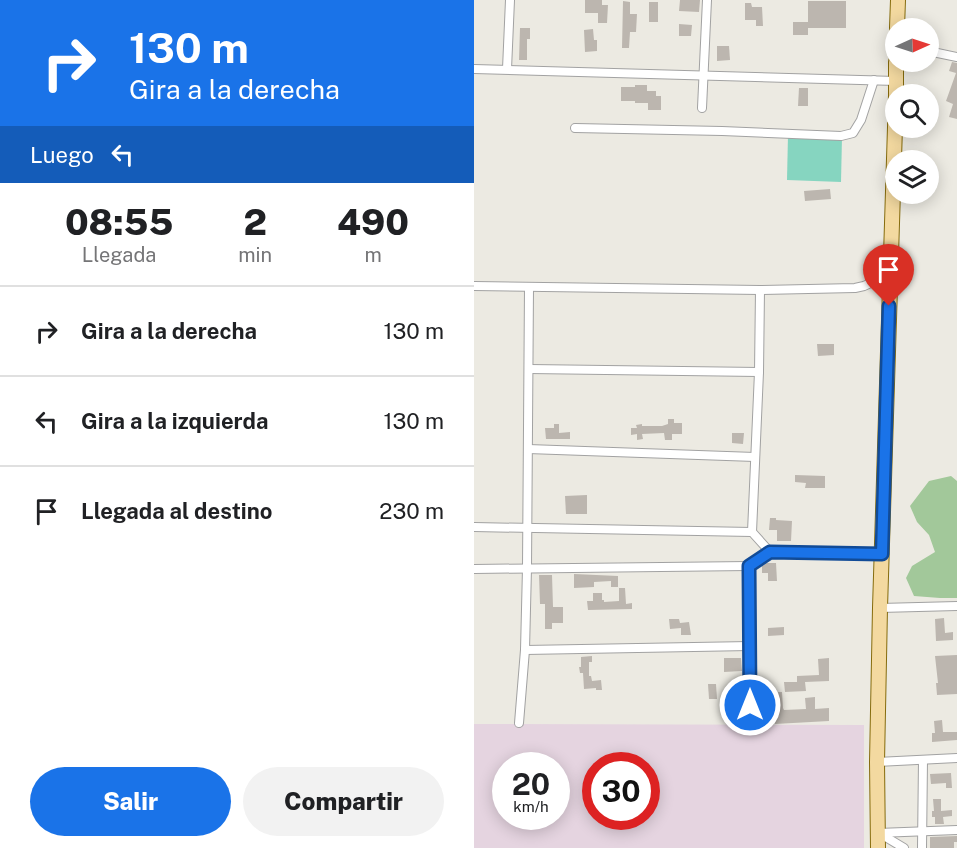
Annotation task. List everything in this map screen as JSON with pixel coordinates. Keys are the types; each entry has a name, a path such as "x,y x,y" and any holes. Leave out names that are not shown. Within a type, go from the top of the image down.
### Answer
{"main road":[{"path":"897,18 898,0"},
{"path":"878,848 880,608 894,138"}],"street":[{"path":"507,69 510,0"},
{"path":"702,108 707,0"},
{"path":"939,53 957,57"},
{"path":"474,69 874,80 885,85"},
{"path":"575,128 841,136 854,133 861,120 874,80"},
{"path":"474,286 760,290 855,288 890,274"},
{"path":"519,723 525,650 528,529 529,288"},
{"path":"760,290 752,532 770,552"},
{"path":"529,369 759,372"},
{"path":"528,448 755,457"},
{"path":"474,527 752,532"},
{"path":"474,569 749,566 770,552 882,554"},
{"path":"749,566 750,725"},
{"path":"880,608 957,606"},
{"path":"525,650 750,646"},
{"path":"878,762 957,758"},
{"path":"922,848 923,760"},
{"path":"878,833 957,830"},
{"path":"878,833 904,848"}],"shaded area":[{"path":"474,724 864,725 864,848 474,848"}],"green space":[{"path":"788,135 842,137 841,182 787,180"},
{"path":"951,476 957,481 957,598 914,596 906,578 912,566 935,552 929,535 917,522 910,506 929,481"}],"building":[{"path":"585,0 602,0 602,5 608,5 607,23 598,23 598,13 585,13"},
{"path":"680,0 700,0 699,12 679,11"},
{"path":"623,1 630,2 630,14 637,14 636,32 630,32 629,48 622,48"},
{"path":"808,1 846,1 846,28 808,28 808,35 793,35 793,22 808,22"},
{"path":"649,2 658,2 658,22 649,22"},
{"path":"745,3 751,3 752,7 762,7 763,26 756,26 756,20 745,20"},
{"path":"679,24 692,25 691,36 679,36"},
{"path":"520,28 530,28 530,39 527,39 527,60 519,60"},
{"path":"593,29 594,40 597,40 597,51 585,52 584,30"},
{"path":"717,46 729,46 730,60 717,61"},
{"path":"952,62 957,63 957,119 949,117 953,104 946,101 956,73 949,71"},
{"path":"635,85 647,85 647,91 656,91 656,96 661,96 661,110 648,110 648,103 621,101 621,87 635,87"},
{"path":"799,88 808,88 808,106 798,106"},
{"path":"830,189 831,199 805,201 804,191"},
{"path":"817,344 834,344 834,355 818,356"},
{"path":"668,419 674,419 674,423 682,423 682,434 672,434 672,440 665,440 664,433 642,434 643,439 637,440 637,434 631,435 631,428 637,428 636,425 662,426 668,424"},
{"path":"554,424 559,424 559,433 570,432 570,439 546,439 545,428 554,428"},
{"path":"732,433 744,433 743,444 732,443"},
{"path":"795,475 825,476 825,488 805,488 806,483 795,482"},
{"path":"587,495 587,514 566,514 565,496"},
{"path":"770,518 792,521 791,541 777,541 777,530 769,530"},
{"path":"776,563 777,581 768,581 768,573 762,573 762,565"},
{"path":"574,574 618,576 618,587 611,587 611,581 594,582 594,587 574,588"},
{"path":"539,575 552,575 553,607 563,607 563,623 552,623 552,629 545,629 545,604 540,604"},
{"path":"619,588 625,588 626,604 632,603 632,609 588,610 587,601 593,601 593,593 602,593 604,602 619,601"},
{"path":"944,618 945,633 953,632 953,640 936,641 935,619"},
{"path":"669,619 679,619 680,623 689,622 691,635 681,635 681,628 670,629"},
{"path":"784,627 784,635 768,636 768,628"},
{"path":"957,655 957,694 937,695 935,656"},
{"path":"592,656 592,662 589,662 589,676 592,681 601,680 602,690 584,689 583,673 580,673 579,667 581,667 581,657"},
{"path":"724,658 741,658 742,671 724,672"},
{"path":"829,658 829,681 805,682 806,691 785,692 784,682 797,682 797,676 819,675 818,659"},
{"path":"708,684 716,684 717,699 709,699"},
{"path":"782,692 784,710 806,709 805,698 815,697 815,709 829,708 829,721 775,724 774,698 757,699 757,693"},
{"path":"942,720 943,732 957,732 957,740 932,742 932,733 935,733 934,721"},
{"path":"951,773 952,788 946,788 946,783 931,784 930,774"},
{"path":"933,799 941,799 941,811 952,810 952,816 943,817 944,824 935,824 935,817 932,817"},
{"path":"957,836 954,848 930,848 930,837"}],"route":[{"path":"750,705 749,566 770,552 882,554 889,306"}]}
